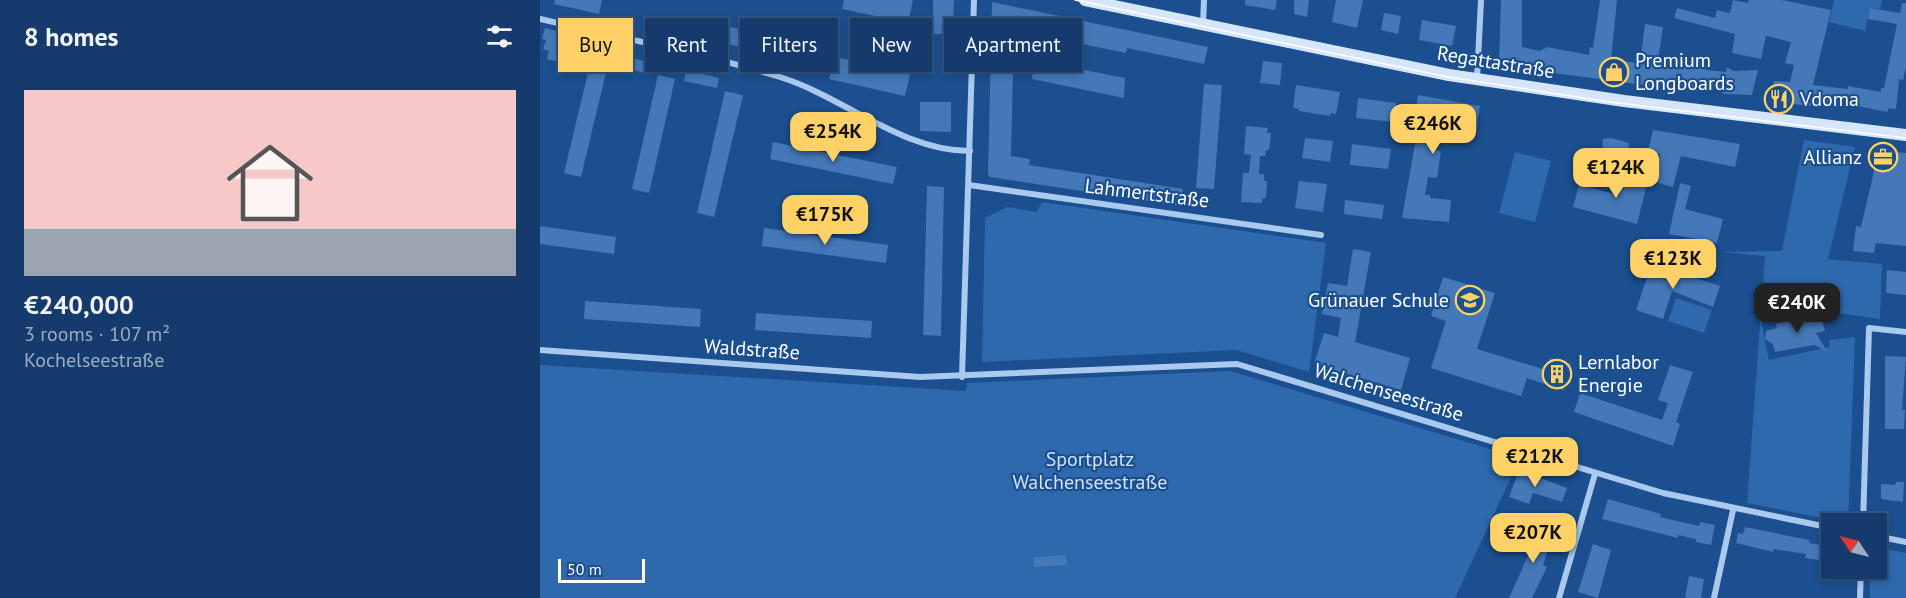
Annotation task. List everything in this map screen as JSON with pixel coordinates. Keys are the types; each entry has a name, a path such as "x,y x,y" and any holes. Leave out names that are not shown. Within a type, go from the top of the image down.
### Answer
{"main road":[{"name":"Regattastraße","path":"1085,0 1477,79 1624,101 1906,134"}],"street":[{"path":"962,377 974,0"},
{"path":"1203,25 1204,0"},
{"path":"1477,79 1480,0"},
{"path":"540,19 782,78 922,143 948,150 970,151"},
{"name":"Lahmertstraße","path":"969,185 1321,235"},
{"path":"1863,513 1869,328 1906,332"},
{"name":"Waldstraße","path":"540,350 920,377 962,377"},
{"name":"Walchenseestraße","path":"962,377 1237,364 1405,413 1595,474 1732,510 1821,526"},
{"path":"1559,598 1595,474"},
{"path":"1714,598 1732,510"},
{"path":"1887,538 1906,542"},
{"path":"1860,598 1861,579"}],"green space":[{"path":"1834,0 1882,0 1880,9 1870,8 1865,31 1829,22"},
{"path":"1804,140 1855,147 1828,259 1882,264 1880,319 1829,312 1822,306 1761,321 1769,360 1830,347 1829,340 1855,337 1848,513 1821,513 1821,518 1747,503 1765,256 1721,252 1782,251"},
{"path":"1515,152 1551,161 1535,222 1499,213"},
{"path":"1042,202 1326,243 1309,372 1236,350 982,362 985,218 1007,207 1037,212"},
{"path":"1676,298 1712,310 1704,333 1668,321"},
{"name":"Sportplatz Walchenseestraße","path":"540,365 966,391 967,383 1230,371 1520,458 1455,598 540,598"},
{"path":"1887,549 1906,553 1906,598 1870,598 1870,579 1887,579"}],"building":[{"path":"555,0 602,0 599,14 554,4"},
{"path":"844,0 913,0 909,18 884,18 842,9"},
{"path":"933,0 954,0 953,18 944,18 944,34 933,34"},
{"path":"1245,0 1277,0 1275,10 1245,5"},
{"path":"1294,0 1309,0 1307,17 1294,14"},
{"path":"1336,0 1363,0 1357,28 1332,22"},
{"path":"1501,0 1522,0 1522,47 1540,51 1547,47 1589,55 1590,47 1593,48 1600,0 1617,0 1611,60 1640,63 1645,24 1663,27 1658,61 1726,72 1727,67 1733,71 1758,70 1752,95 1724,94 1708,84 1708,90 1659,84 1659,87 1502,66 1499,63"},
{"path":"1733,0 1748,3 1749,0 1782,0 1831,10 1813,85 1848,89 1848,86 1881,92 1881,88 1884,88 1897,24 1868,19 1870,8 1900,13 1902,3 1906,3 1906,67 1903,80 1899,79 1896,109 1889,108 1887,112 1857,106 1819,103 1818,106 1809,106 1769,101 1774,81 1790,82 1794,65 1785,63 1791,42 1766,36 1761,59 1732,53 1735,34 1674,18 1677,8 1715,18 1717,10 1730,13"},
{"path":"992,2 1069,18 992,18"},
{"path":"1384,13 1401,16 1398,34 1381,30"},
{"path":"1422,20 1456,26 1452,46 1419,40"},
{"path":"1082,21 1208,47 1204,64 1127,48 1126,53 1082,44"},
{"path":"728,26 740,29 740,47 728,44"},
{"path":"545,28 558,31 558,62 547,59 549,51 543,49 546,40 542,39"},
{"path":"633,58 645,61 645,73 633,70"},
{"path":"838,58 850,60 850,72 910,74 905,96 829,79 831,72 838,72"},
{"path":"1263,61 1282,63 1280,85 1260,83"},
{"path":"1082,70 1125,78 1124,98 1032,79 1032,72 1082,72"},
{"path":"588,72 606,72 581,177 564,173"},
{"path":"686,72 719,78 717,88 684,81"},
{"path":"990,72 1013,72 1011,156 1030,159 1029,165 1183,189 1181,206 990,177 988,174"},
{"path":"658,75 675,79 649,193 632,189"},
{"path":"1204,84 1222,85 1214,189 1196,188"},
{"path":"1296,85 1340,92 1336,114 1331,113 1330,116 1293,108"},
{"path":"725,91 743,95 714,217 697,213"},
{"path":"1418,95 1480,106 1476,131 1437,124 1433,149 1441,151 1437,178 1428,177 1425,195 1430,195 1430,198 1451,200 1449,222 1402,218 1419,121 1414,120"},
{"path":"1358,98 1396,103 1394,122 1356,118"},
{"path":"920,102 951,102 951,132 920,131"},
{"path":"1246,126 1268,128 1267,133 1271,133 1269,150 1266,150 1265,156 1260,156 1259,174 1264,174 1264,181 1267,181 1266,198 1263,198 1262,203 1241,202 1243,173 1249,173 1251,155 1244,154"},
{"path":"1653,130 1740,144 1735,167 1681,156 1673,187 1654,182 1660,154 1648,151"},
{"path":"1305,138 1333,141 1330,162 1302,158"},
{"path":"1611,138 1629,143 1626,163 1602,160 1603,139"},
{"path":"773,142 897,167 893,184 770,159"},
{"path":"1352,144 1391,149 1388,169 1350,165"},
{"path":"1888,151 1906,153 1906,246 1876,243 1874,253 1853,251 1856,226 1861,227 1877,158"},
{"path":"1626,168 1649,176 1637,224 1573,207 1579,185 1619,195"},
{"path":"1299,181 1327,184 1323,212 1295,208"},
{"path":"1680,183 1691,186 1685,209 1723,219 1717,243 1669,234"},
{"path":"927,186 944,187 941,336 923,335"},
{"path":"1345,200 1384,205 1382,219 1344,214"},
{"path":"540,226 616,237 614,254 540,244"},
{"path":"764,228 888,245 886,263 762,246"},
{"path":"1353,249 1371,252 1355,342 1410,358 1401,390 1314,364 1324,333 1338,337 1341,318 1322,314 1328,283 1347,286"},
{"path":"1652,263 1720,286 1713,307 1672,291 1663,319 1636,310"},
{"path":"1887,270 1906,272 1906,295 1886,293"},
{"path":"1443,277 1495,293 1477,349 1546,370 1550,358 1571,364 1563,390 1527,378 1521,396 1431,368 1446,321 1431,316"},
{"path":"585,301 701,309 700,327 584,319"},
{"path":"1810,309 1816,314 1817,319 1822,320 1825,331 1816,333 1827,351 1814,345 1775,352 1773,344 1765,339 1766,331 1777,328 1776,324 1806,318"},
{"path":"756,313 872,321 871,338 755,330"},
{"path":"1885,356 1906,357 1902,410 1905,410 1904,429 1885,429"},
{"path":"1670,365 1693,372 1676,422 1680,424 1673,446 1574,412 1580,393 1662,420 1668,403 1658,400"},
{"path":"1519,470 1567,488 1562,502 1533,493 1529,504 1509,497"},
{"path":"1896,482 1904,482 1903,502 1881,499 1881,484 1895,485"},
{"path":"1608,499 1661,514 1660,517 1699,526 1700,522 1715,525 1711,545 1696,542 1696,539 1678,535 1678,538 1602,519"},
{"path":"1533,525 1554,532 1543,565 1547,567 1532,598 1509,598 1532,547 1526,545"},
{"path":"1745,527 1809,540 1809,543 1821,545 1821,560 1805,558 1806,554 1773,549 1773,552 1736,543 1738,533 1743,534"},
{"path":"1593,544 1611,550 1598,598 1578,592"},
{"path":"1066,555 1067,565 1034,567 1034,557"},
{"path":"1689,576 1704,579 1701,598 1685,598"}],"tram line":[{"path":"1075,0 1448,77 1610,102 1906,138"}],"place":[{"name":"Premium Longboards","path":"1614,72"},
{"name":"Vdoma","path":"1779,99"},
{"name":"Allianz","path":"1883,157"},
{"name":"Grünauer Schule","path":"1470,300"},
{"name":"Lernlabor Energie","path":"1557,374"}]}
